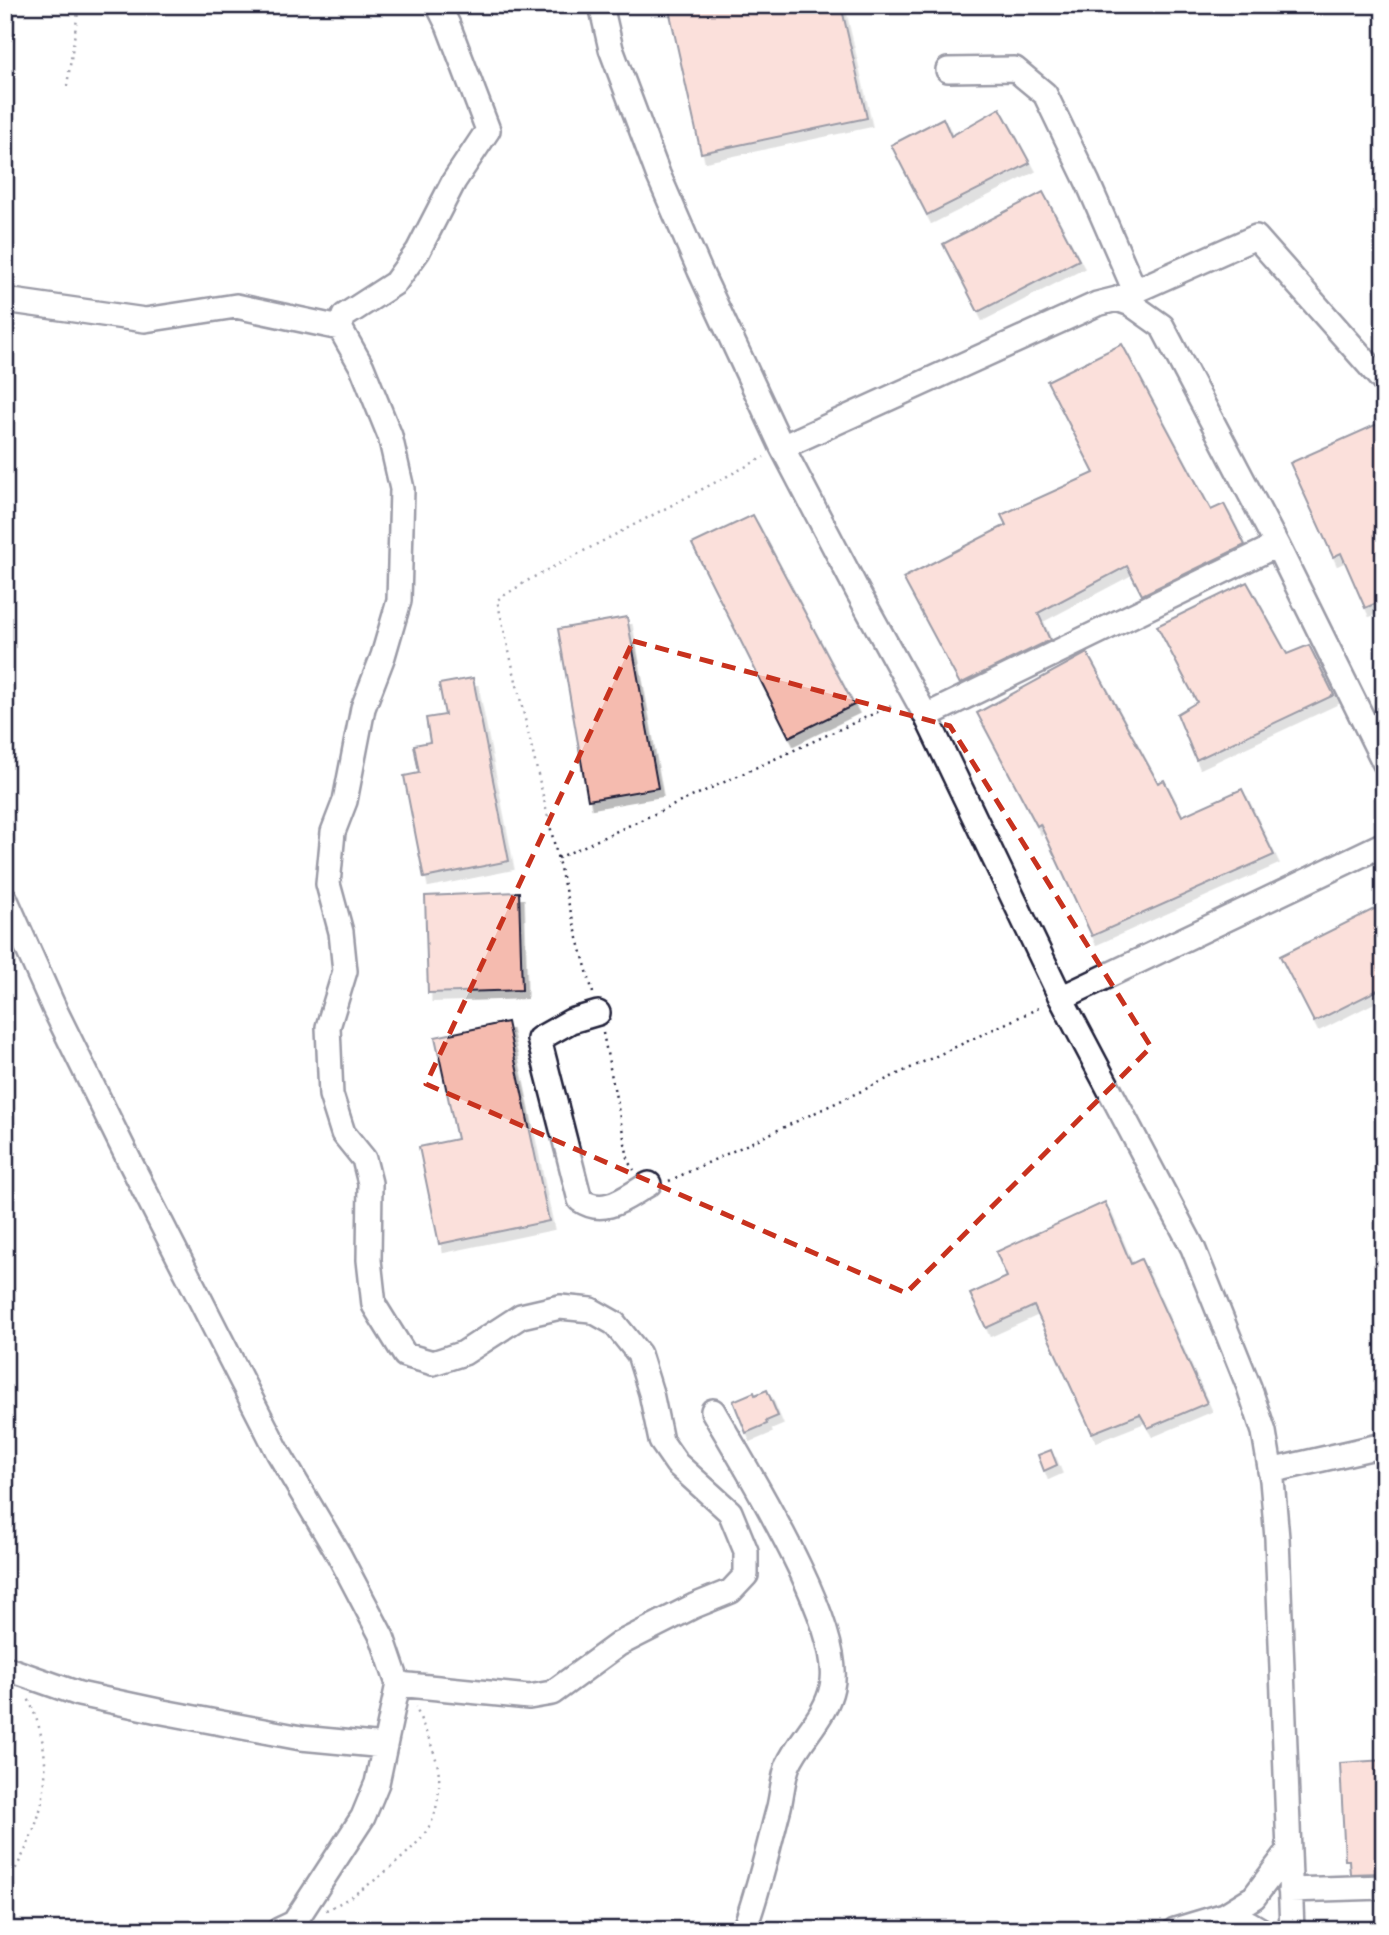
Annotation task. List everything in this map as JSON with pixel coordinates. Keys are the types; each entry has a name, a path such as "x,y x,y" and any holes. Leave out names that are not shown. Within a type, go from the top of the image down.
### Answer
{"street":[{"path":"398,1684 529,1697 552,1693 619,1643 731,1591 746,1574 746,1551 730,1512 677,1464 661,1441 639,1354 614,1323 590,1310 560,1307 521,1316 464,1353 433,1363 405,1355 374,1305 369,1260 370,1183 364,1158 343,1133 331,1095 328,1027 345,971 341,932 328,884 333,832 345,801 363,708 383,656 398,601 402,489 390,436 362,367 340,328 344,316 395,283 418,251 454,181 488,130 449,24 438,5"},
{"path":"601,5 611,49 658,174 782,447 926,716 1061,998 1193,1248 1250,1387 1264,1432 1277,1538 1292,1930"},
{"path":"948,70 1015,69 1045,94 1088,183 1126,295 1131,304 1162,326 1277,545 1384,762"},
{"path":"782,447 1086,309 1126,295 1256,237 1384,382"},
{"path":"5,300 145,320 236,306 340,328"},
{"path":"926,716 1277,545"},
{"path":"1061,998 1384,844"},
{"path":"5,898 55,1010 278,1452 339,1555 383,1637 398,1684 377,1783 363,1817 286,1926"},
{"path":"598,1013 570,1021 539,1039 580,1200 590,1207 604,1208 649,1184"},
{"path":"713,1411 773,1517 809,1588 831,1650 833,1685 823,1711 788,1766 753,1905 744,1930"},
{"path":"1270,1471 1384,1445"},
{"path":"7,1669 79,1693 163,1712 301,1738 385,1746"},
{"path":"1175,1930 1226,1915 1254,1898 1288,1852"},
{"path":"1290,1891 1384,1887"},
{"path":"1226,1915 1261,1930"}],"path":[{"path":"67,86 79,5"},
{"path":"782,447 532,578 497,600 598,1013 629,1163 639,1177 649,1184 664,1183 1061,998"},
{"path":"558,858 915,695"},
{"path":"5,1887 24,1856 37,1827 45,1787 45,1756 37,1718 23,1687 7,1669"},
{"path":"286,1926 331,1908 376,1879 403,1858 432,1822 438,1797 438,1767 416,1707"}],"highlighted area":[{"path":"633,641 950,726 1151,1047 906,1293 426,1084"}],"building":[{"path":"668,5 841,5 867,118 701,153"},
{"path":"1000,108 1030,163 927,215 891,145 943,118 951,136"},
{"path":"1043,192 1079,260 978,312 943,244"},
{"path":"1122,344 1211,510 1224,504 1245,545 1142,595 1127,566 1038,613 1050,640 960,684 903,578 1006,525 1001,515 1094,473 1047,381"},
{"path":"1384,421 1384,600 1365,608 1341,553 1333,557 1290,463"},
{"path":"753,515 854,705 789,737 692,544"},
{"path":"1247,582 1287,654 1309,645 1334,695 1196,760 1177,714 1197,702 1157,626"},
{"path":"627,617 658,788 588,800 558,629"},
{"path":"1087,653 1158,783 1164,780 1182,816 1242,789 1274,855 1092,936 1040,824 1037,826 977,713"},
{"path":"473,678 509,861 424,878 404,776 419,773 414,745 430,742 426,718 445,715 439,684"},
{"path":"519,892 522,990 428,993 425,896"},
{"path":"1384,904 1384,987 1314,1022 1280,956"},
{"path":"507,1022 549,1221 439,1244 419,1147 457,1139 435,1037"},
{"path":"1105,1202 1131,1264 1141,1259 1207,1403 1148,1428 1140,1414 1092,1433 1034,1306 986,1328 970,1294 1007,1277 996,1252"},
{"path":"767,1390 778,1416 746,1433 733,1401"},
{"path":"1051,1450 1057,1465 1044,1471 1038,1455"},
{"path":"1384,1760 1384,1873 1350,1874 1349,1860 1345,1860 1340,1763"}]}
